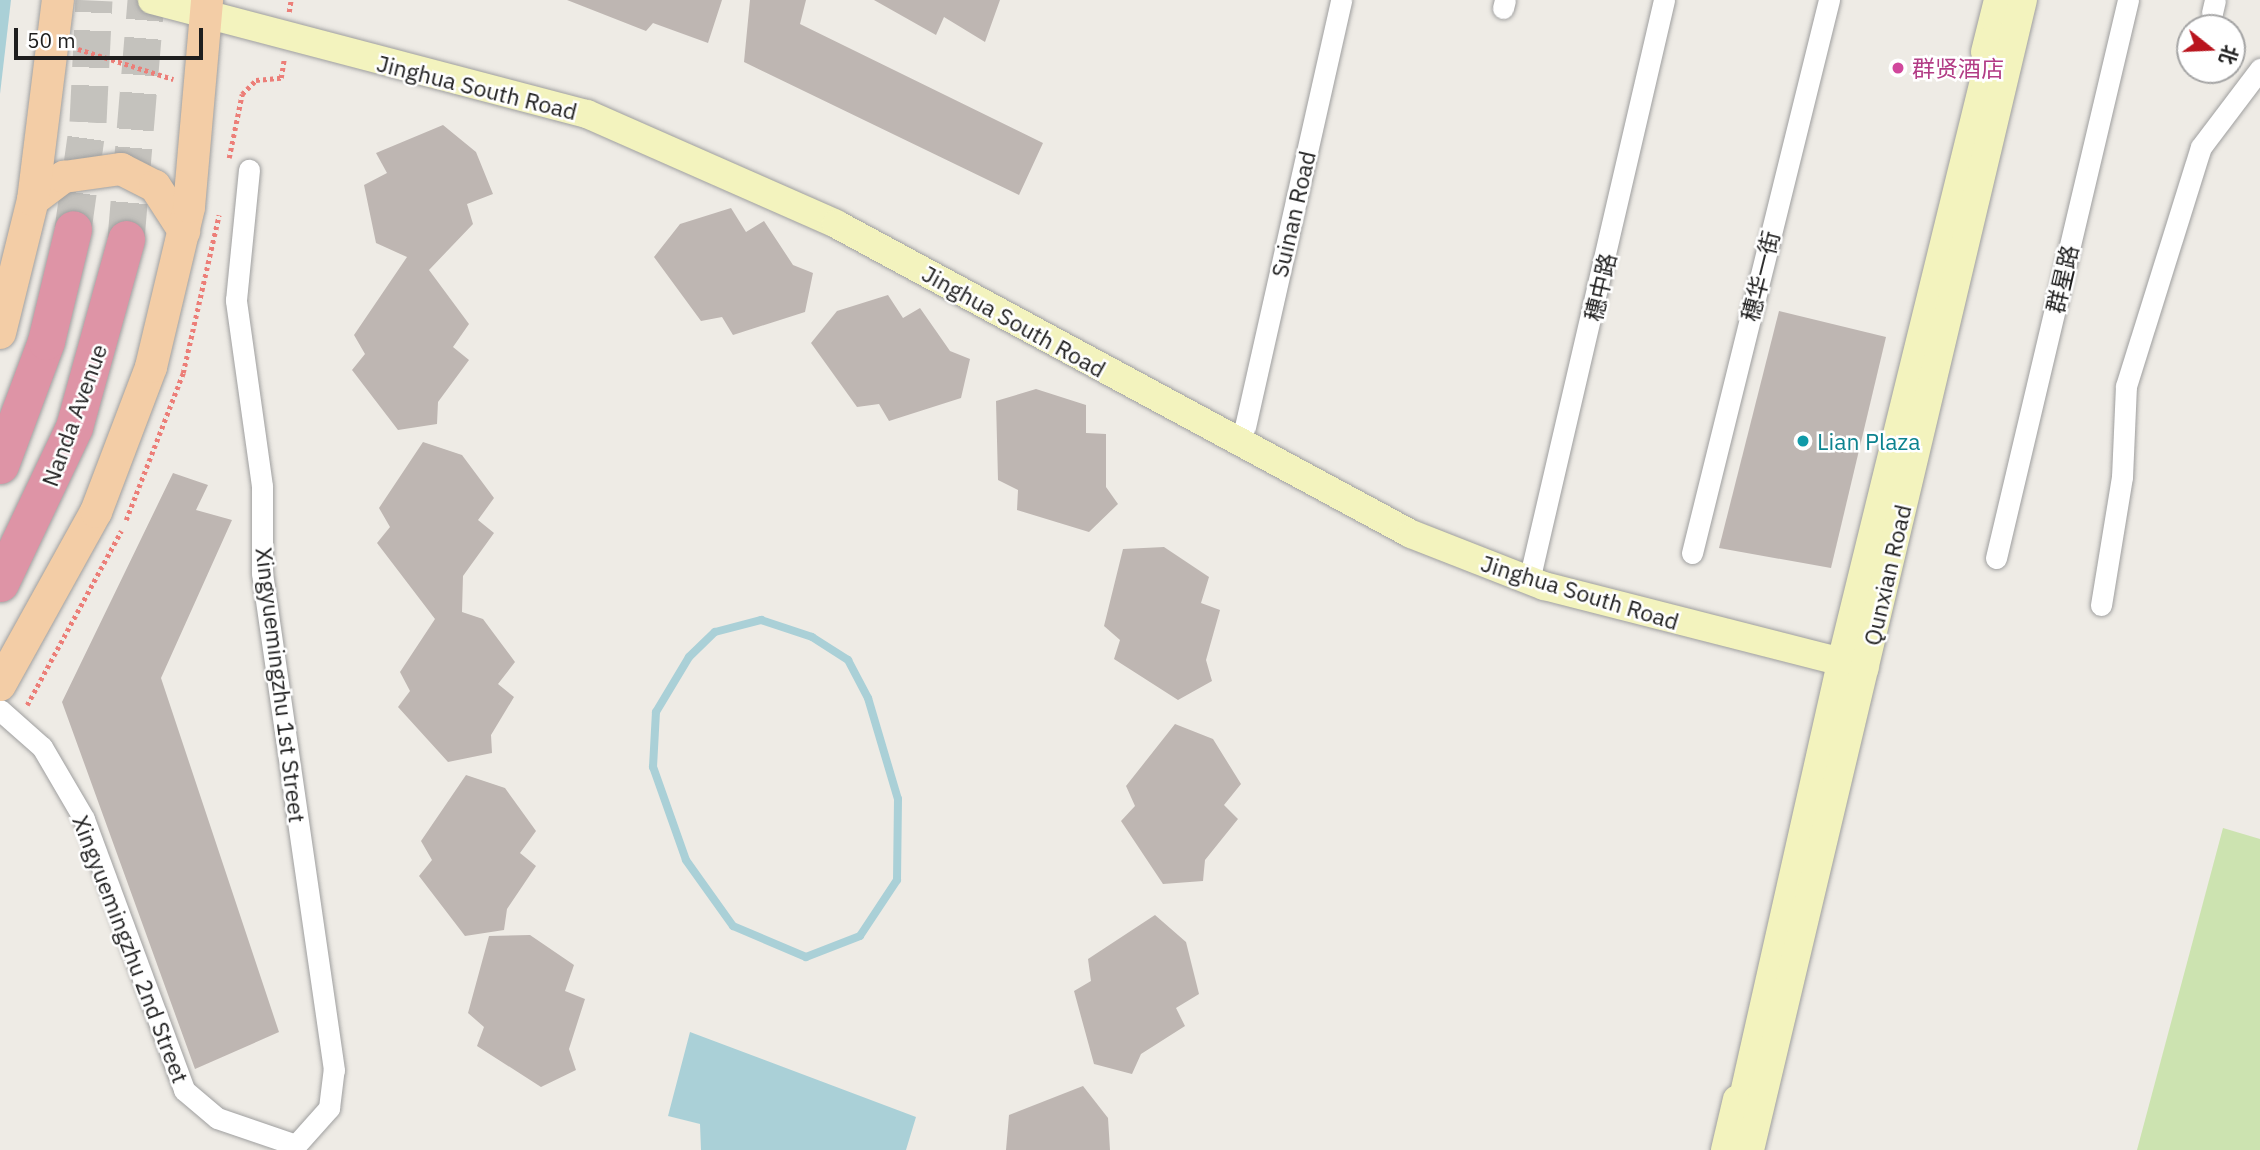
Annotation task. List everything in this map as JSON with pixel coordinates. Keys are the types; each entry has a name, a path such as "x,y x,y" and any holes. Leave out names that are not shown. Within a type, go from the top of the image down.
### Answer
{"highway":[{"path":"0,465 46,341 73,229"},
{"name":"Nanda Avenue","path":"0,583 74,427 127,239"}],"main road":[{"path":"0,333 33,200 58,0"},
{"name":"Jinghua South Road","path":"152,0 207,8 390,66 521,93 622,128 836,224 1411,534 1544,586 1853,665"},
{"name":"Qunxian Road","path":"1751,1150 1853,665 1998,0"},
{"name":"Qunxian Road","path":"1725,1150 1853,665 2003,0"},
{"name":"Qunxian Road","path":"1731,1150 2023,0"},
{"path":"0,685 69,567 119,457 155,354 184,231 207,8"},
{"path":"33,200 64,177 121,169 155,186 184,231"}],"street":[{"name":"Suinan Road","path":"1245,427 1341,0"},
{"name":"穗中路","path":"1531,572 1664,0"},
{"name":"穗华一街","path":"1692,553 1829,0"},
{"name":"群星路","path":"1996,558 2128,0"},
{"path":"2101,605 2122,477 2126,386 2201,147 2260,69"},
{"name":"Xingyuemingzhu 1st Street","path":"249,170 236,300 262,486 262,573 334,1070 329,1108 296,1144"},
{"name":"Xingyuemingzhu 2nd Street","path":"0,710 42,747 84,819 184,1090 217,1118 296,1144"}],"path":[{"path":"74,48 171,78"},
{"path":"228,96 239,100"}],"green space":[{"path":"2223,828 2260,839 2260,1150 2137,1150"}],"water":[{"path":"0,0 11,0 0,94"},
{"path":"690,1032 916,1117 906,1150 701,1150 700,1124 668,1116"}],"building":[{"path":"567,0 722,0 708,43 653,23 646,31"},
{"path":"750,0 806,0 800,24 1043,143 1019,195 744,62"},
{"path":"874,0 1000,0 985,42 944,17 936,35"},
{"path":"443,125 476,152 493,194 467,204 473,224 429,270 469,324 453,347 469,360 438,402 437,424 398,430 352,370 365,354 354,335 407,257 376,243 364,185 387,173 376,153"},
{"path":"731,208 746,232 764,221 793,265 813,273 805,312 733,335 722,317 701,321 654,257 680,224"},
{"path":"888,295 903,318 920,308 950,351 970,359 961,398 889,421 879,404 857,407 811,343 837,311"},
{"name":"Lian Plaza","path":"1779,311 1886,337 1831,568 1719,548"},
{"path":"1036,389 1086,405 1086,433 1106,434 1106,487 1118,504 1089,532 1017,510 1018,490 998,480 996,401"},
{"path":"423,442 462,455 494,498 478,520 494,533 463,576 462,612 483,619 515,662 498,684 514,697 491,735 492,753 448,762 398,707 410,691 400,672 435,619 377,543 390,527 379,508"},
{"path":"173,473 208,485 196,510 232,520 161,678 279,1032 195,1069 62,702"},
{"path":"1164,547 1209,577 1201,603 1220,610 1206,660 1212,681 1178,700 1114,659 1120,640 1104,626 1123,549"},
{"path":"1175,724 1213,739 1241,784 1224,805 1238,819 1205,860 1203,881 1163,884 1121,821 1135,806 1126,786"},
{"path":"466,775 505,788 536,831 520,853 536,866 507,909 504,930 465,936 419,876 432,860 421,841"},
{"path":"1155,915 1186,942 1199,994 1176,1008 1185,1026 1141,1054 1132,1074 1094,1064 1074,991 1091,981 1088,959"},
{"path":"530,935 574,965 565,991 585,999 569,1049 576,1070 541,1087 477,1046 484,1027 468,1013 489,936"},
{"path":"1083,1086 1108,1118 1110,1150 1006,1150 1009,1115"}],"waterway":[{"path":"761,620 812,637 848,660 868,698 898,799 897,880 860,936 806,957 733,926 686,860 653,767 656,712 689,657 715,632 761,620"}],"tunnel":[{"path":"73,229 88,122 94,0"},
{"path":"126,239 146,0"}],"place":[{"name":"群贤酒店","path":"1898,68"},
{"name":"Lian Plaza","path":"1803,441"}]}
